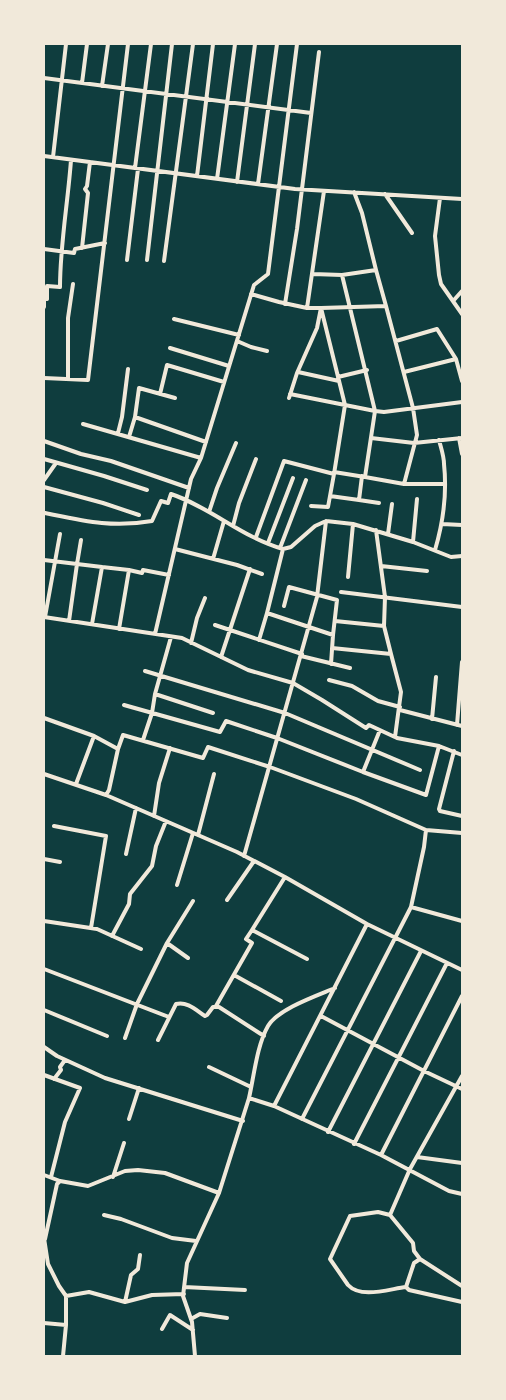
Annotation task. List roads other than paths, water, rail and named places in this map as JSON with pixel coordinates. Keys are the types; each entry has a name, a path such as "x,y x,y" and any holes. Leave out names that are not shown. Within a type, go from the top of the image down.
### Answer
{"street":[{"path":"53,157 66,44"},
{"path":"82,83 87,44"},
{"path":"102,86 108,44"},
{"path":"44,378 88,380 128,44"},
{"path":"127,260 151,44"},
{"path":"147,260 172,44"},
{"path":"164,261 193,44"},
{"path":"197,176 213,44"},
{"path":"217,179 235,44"},
{"path":"237,182 255,44"},
{"path":"258,184 277,44"},
{"path":"156,634 191,479 201,458 254,285 268,274 297,44"},
{"path":"285,304 302,190 319,52"},
{"path":"44,78 312,113"},
{"path":"44,156 302,190 462,199"},
{"path":"44,307 44,298 47,299 47,286 60,287 60,264 72,160"},
{"path":"82,248 88,193 85,189 90,162"},
{"path":"307,308 324,191"},
{"path":"354,192 362,213 413,408 417,435 404,484"},
{"path":"385,194 412,233"},
{"path":"440,198 436,236 439,275 441,284 462,314"},
{"path":"44,249 74,253 75,249 104,243"},
{"path":"313,274 342,275 376,270"},
{"path":"342,275 376,411 359,500"},
{"path":"68,379 68,318 72,284"},
{"path":"454,300 462,291"},
{"path":"251,294 307,308 386,306"},
{"path":"321,308 317,328 290,396 384,412 462,402"},
{"path":"311,506 328,507 345,405 321,308"},
{"path":"174,319 238,335"},
{"path":"396,341 437,329 456,359 462,381"},
{"path":"237,341 267,351"},
{"path":"170,348 229,366"},
{"path":"404,372 456,359"},
{"path":"160,394 167,365 224,382"},
{"path":"118,433 128,369"},
{"path":"298,372 338,379 367,370"},
{"path":"129,437 135,417 139,388 175,398"},
{"path":"135,417 206,442"},
{"path":"83,424 201,458"},
{"path":"371,438 414,443 461,438 462,454"},
{"path":"435,550 442,524 444,484 444,462 439,440"},
{"path":"44,441 81,454 111,461 189,488"},
{"path":"209,512 236,443"},
{"path":"44,459 147,490"},
{"path":"233,526 239,503 256,460"},
{"path":"256,537 284,462 334,473 404,484 444,484"},
{"path":"44,480 56,463"},
{"path":"268,543 293,478"},
{"path":"259,640 282,549 306,480"},
{"path":"44,488 103,503 139,515"},
{"path":"45,513 107,525 133,524 152,521 161,501 168,503 171,494 186,499 233,526 282,549 291,547 315,526 326,521 353,524 413,542 451,557 462,556"},
{"path":"330,496 378,503"},
{"path":"413,542 417,499"},
{"path":"388,534 392,504"},
{"path":"213,559 224,521"},
{"path":"244,856 317,595 326,521"},
{"path":"348,577 353,524"},
{"path":"442,524 462,525"},
{"path":"376,530 384,597 384,626 401,692 395,737"},
{"path":"60,534 44,617 182,638 248,670 293,683 366,728 368,725 395,737 439,746 462,755"},
{"path":"69,621 80,540"},
{"path":"175,549 262,574"},
{"path":"44,560 142,573 143,570 169,575"},
{"path":"381,566 427,571"},
{"path":"92,624 102,567"},
{"path":"222,657 250,569"},
{"path":"119,629 129,570"},
{"path":"284,606 289,587 337,600 331,664"},
{"path":"341,592 462,607"},
{"path":"190,642 205,598"},
{"path":"267,614 309,626 333,636"},
{"path":"334,621 384,626"},
{"path":"215,625 301,655 350,668"},
{"path":"143,740 152,713 155,694 171,637"},
{"path":"332,648 391,654"},
{"path":"329,680 352,686 378,701 400,709 460,725 462,662"},
{"path":"145,671 285,712 420,770"},
{"path":"432,718 436,677"},
{"path":"155,694 213,713"},
{"path":"124,705 220,732 226,721 278,738 426,795 439,746"},
{"path":"44,718 94,736 118,749"},
{"path":"363,772 380,730"},
{"path":"106,795 109,790 122,735 203,758 208,747 270,767 356,799 426,830 462,833"},
{"path":"76,784 94,736"},
{"path":"154,816 159,783 170,748"},
{"path":"454,751 438,809 462,816"},
{"path":"44,774 106,795 244,856 367,924 462,970"},
{"path":"198,835 214,774"},
{"path":"126,854 136,808"},
{"path":"112,936 129,904 130,894 152,866 156,846 166,821"},
{"path":"54,826 106,836 91,928"},
{"path":"302,1119 411,907 426,830"},
{"path":"177,885 193,833"},
{"path":"44,859 60,862"},
{"path":"227,900 254,861"},
{"path":"158,1040 176,1004 186,1003 205,1016 216,1006 252,943 246,939 284,877"},
{"path":"125,1038 137,1004 168,943 193,901"},
{"path":"411,907 462,921"},
{"path":"44,921 91,928 141,949"},
{"path":"274,1106 367,924"},
{"path":"252,930 307,959"},
{"path":"168,943 188,958"},
{"path":"328,1132 421,951"},
{"path":"354,1144 447,963"},
{"path":"44,968 169,1017"},
{"path":"234,975 281,1001"},
{"path":"195,1356 191,1318 184,1294 187,1263 219,1193 243,1121 264,1036 268,1026 278,1015 335,988"},
{"path":"381,1155 462,996"},
{"path":"216,1006 264,1036"},
{"path":"44,1010 107,1036"},
{"path":"321,1016 398,1058 462,1089"},
{"path":"44,1047 65,1060 105,1078 243,1121"},
{"path":"54,1079 61,1070 60,1067 65,1060"},
{"path":"209,1067 251,1087"},
{"path":"44,1075 80,1088 65,1122 51,1177"},
{"path":"390,1215 410,1169 462,1076"},
{"path":"129,1119 138,1088"},
{"path":"248,1098 274,1106 410,1169 449,1191 462,1194"},
{"path":"113,1177 124,1142"},
{"path":"417,1157 462,1163"},
{"path":"44,1176 88,1186 113,1177 125,1170 138,1170 165,1173 219,1193"},
{"path":"60,1181 57,1184 44,1238 48,1264 66,1296 64,1356"},
{"path":"462,1286 420,1259 414,1251 413,1243 390,1215 378,1212 350,1216 330,1259 351,1288 368,1292 406,1287 409,1290 462,1302"},
{"path":"104,1215 172,1238 196,1241"},
{"path":"125,1302 131,1275 138,1270 140,1255"},
{"path":"406,1287 414,1263 420,1259"},
{"path":"184,1287 244,1290"},
{"path":"66,1296 89,1292 125,1302 152,1295 184,1294"},
{"path":"191,1318 200,1314 227,1318"},
{"path":"162,1329 170,1315 193,1330"},
{"path":"44,1324 66,1325"}]}
